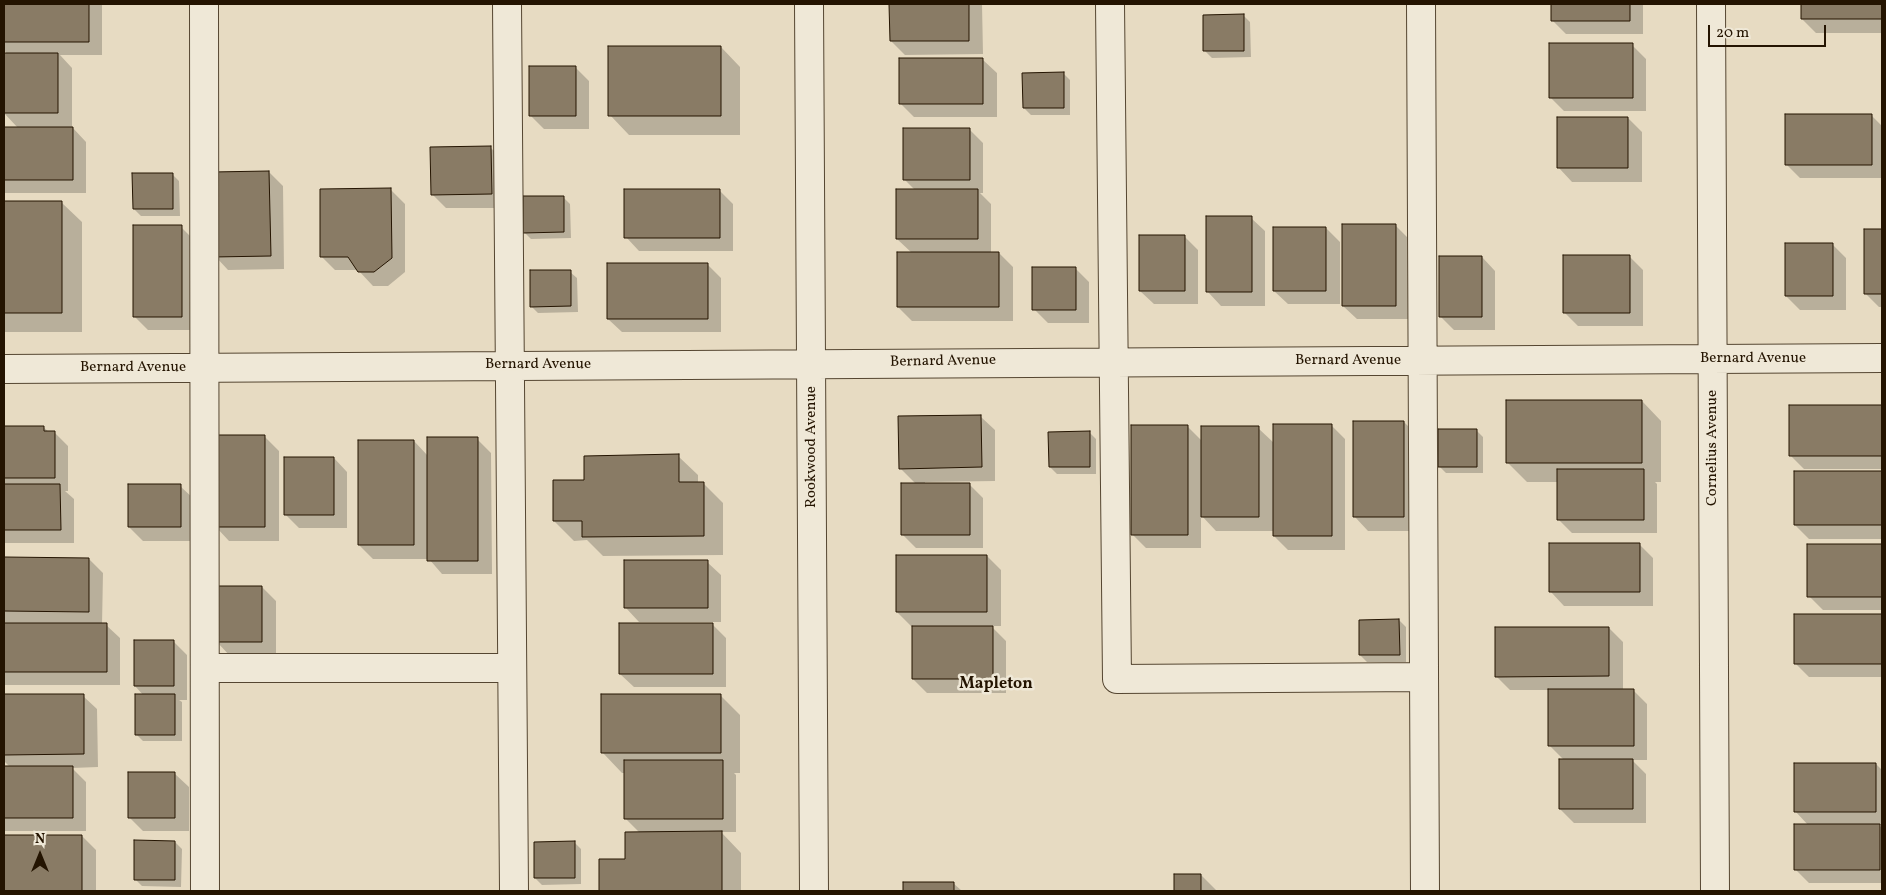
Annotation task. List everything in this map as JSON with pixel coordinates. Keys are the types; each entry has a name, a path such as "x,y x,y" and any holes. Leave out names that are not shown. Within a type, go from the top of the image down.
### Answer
{"street":[{"path":"204,4 205,891"},
{"path":"507,4 514,891"},
{"name":"Rookwood Avenue","path":"810,4 814,891"},
{"path":"1110,4 1117,679 1424,677"},
{"path":"1421,4 1425,891"},
{"name":"Cornelius Avenue","path":"1711,4 1715,891"},
{"name":"Bernard Avenue","path":"4,369 1113,361 1882,358"},
{"path":"205,668 512,668"}],"building":[{"path":"4,4 89,4 89,42 4,42"},
{"path":"889,4 969,4 969,41 890,41"},
{"path":"1551,4 1630,4 1630,21 1551,21"},
{"path":"1801,4 1882,4 1882,19 1801,19"},
{"path":"1244,14 1244,51 1203,51 1203,15"},
{"path":"1549,43 1633,43 1633,98 1549,98"},
{"path":"608,46 721,46 721,116 608,116"},
{"path":"4,53 58,53 58,113 4,113"},
{"path":"899,58 983,58 983,104 899,104"},
{"path":"529,66 576,66 576,116 529,116"},
{"path":"1064,72 1064,108 1023,108 1022,73"},
{"path":"1785,114 1872,114 1872,165 1785,165"},
{"path":"1557,117 1628,117 1628,168 1557,168"},
{"path":"4,127 73,127 73,180 4,180"},
{"path":"903,128 970,128 970,180 903,180"},
{"path":"491,146 492,194 431,195 430,147"},
{"path":"269,171 271,256 213,257 212,172"},
{"path":"132,173 173,173 173,209 133,209"},
{"path":"391,188 392,258 374,272 358,272 348,257 320,257 320,189"},
{"path":"624,189 720,189 720,238 624,238"},
{"path":"896,189 978,189 978,239 896,239"},
{"path":"523,196 564,196 564,232 523,233"},
{"path":"4,201 62,201 62,313 4,313"},
{"path":"1206,216 1252,216 1252,292 1206,292"},
{"path":"1342,224 1396,224 1396,306 1342,306"},
{"path":"133,225 182,225 182,317 133,317"},
{"path":"1273,227 1326,227 1326,291 1273,291"},
{"path":"1864,229 1882,229 1882,294 1864,294"},
{"path":"1139,235 1185,235 1185,291 1139,291"},
{"path":"1785,243 1833,243 1833,296 1785,296"},
{"path":"897,252 999,252 999,307 897,307"},
{"path":"1563,255 1630,255 1630,313 1563,313"},
{"path":"1439,256 1482,256 1482,317 1439,317"},
{"path":"607,263 708,263 708,319 607,319"},
{"path":"1032,267 1076,267 1076,310 1032,310"},
{"path":"530,270 571,270 571,306 530,307"},
{"path":"1506,400 1642,400 1642,463 1506,463"},
{"path":"1789,405 1882,405 1882,456 1789,456"},
{"path":"981,415 982,467 899,469 898,416"},
{"path":"1353,421 1404,421 1404,517 1353,517"},
{"path":"1273,424 1332,424 1332,536 1273,536"},
{"path":"1131,425 1188,425 1188,535 1131,535"},
{"path":"4,426 44,426 44,431 55,431 55,478 4,478"},
{"path":"1201,426 1259,426 1259,517 1201,517"},
{"path":"1438,429 1477,429 1477,467 1438,467"},
{"path":"1090,431 1090,467 1049,467 1048,432"},
{"path":"214,435 265,435 265,527 214,527"},
{"path":"427,437 478,437 478,561 427,561"},
{"path":"358,440 414,440 414,545 358,545"},
{"path":"679,454 679,482 704,482 704,536 582,537 582,521 553,521 553,480 584,480 584,456"},
{"path":"284,457 334,457 334,515 284,515"},
{"path":"1557,469 1644,469 1644,520 1557,520"},
{"path":"1794,471 1882,471 1882,525 1794,525"},
{"path":"901,483 970,483 970,535 901,535"},
{"path":"4,484 60,484 61,530 4,530"},
{"path":"128,484 181,484 181,527 128,527"},
{"path":"1549,543 1640,543 1640,592 1549,592"},
{"path":"1807,544 1882,544 1882,597 1807,597"},
{"path":"896,555 987,555 987,612 896,612"},
{"path":"4,557 89,558 89,612 4,611"},
{"path":"624,560 708,560 708,608 624,608"},
{"path":"215,586 262,586 262,642 215,642"},
{"path":"1794,614 1882,614 1882,664 1794,664"},
{"path":"1399,619 1400,655 1359,655 1359,620"},
{"path":"4,623 107,623 107,672 4,672"},
{"path":"619,623 713,623 713,674 619,674"},
{"path":"912,626 993,626 993,679 912,679"},
{"path":"1495,627 1609,627 1609,676 1495,677"},
{"path":"134,640 174,640 174,686 134,686"},
{"path":"1548,689 1634,689 1634,746 1548,746"},
{"path":"4,694 84,694 84,754 4,755"},
{"path":"135,694 175,694 175,735 135,735"},
{"path":"601,694 721,694 721,753 601,753"},
{"path":"1559,759 1633,759 1633,809 1559,809"},
{"path":"624,760 723,760 723,819 624,819"},
{"path":"1794,763 1876,763 1876,812 1794,812"},
{"path":"4,766 73,766 73,818 4,818"},
{"path":"128,772 175,772 175,818 128,818"},
{"path":"1794,824 1880,824 1880,870 1794,870"},
{"path":"722,831 722,891 599,891 599,859 625,859 625,832"},
{"path":"4,835 82,835 82,891 4,891"},
{"path":"134,840 175,841 175,880 134,880"},
{"path":"575,841 575,878 534,878 534,842"},
{"path":"1174,874 1201,874 1201,891 1174,891"},
{"path":"903,882 954,882 954,891 903,891"}],"district":[{"name":"Mapleton","path":"996,685"}]}
